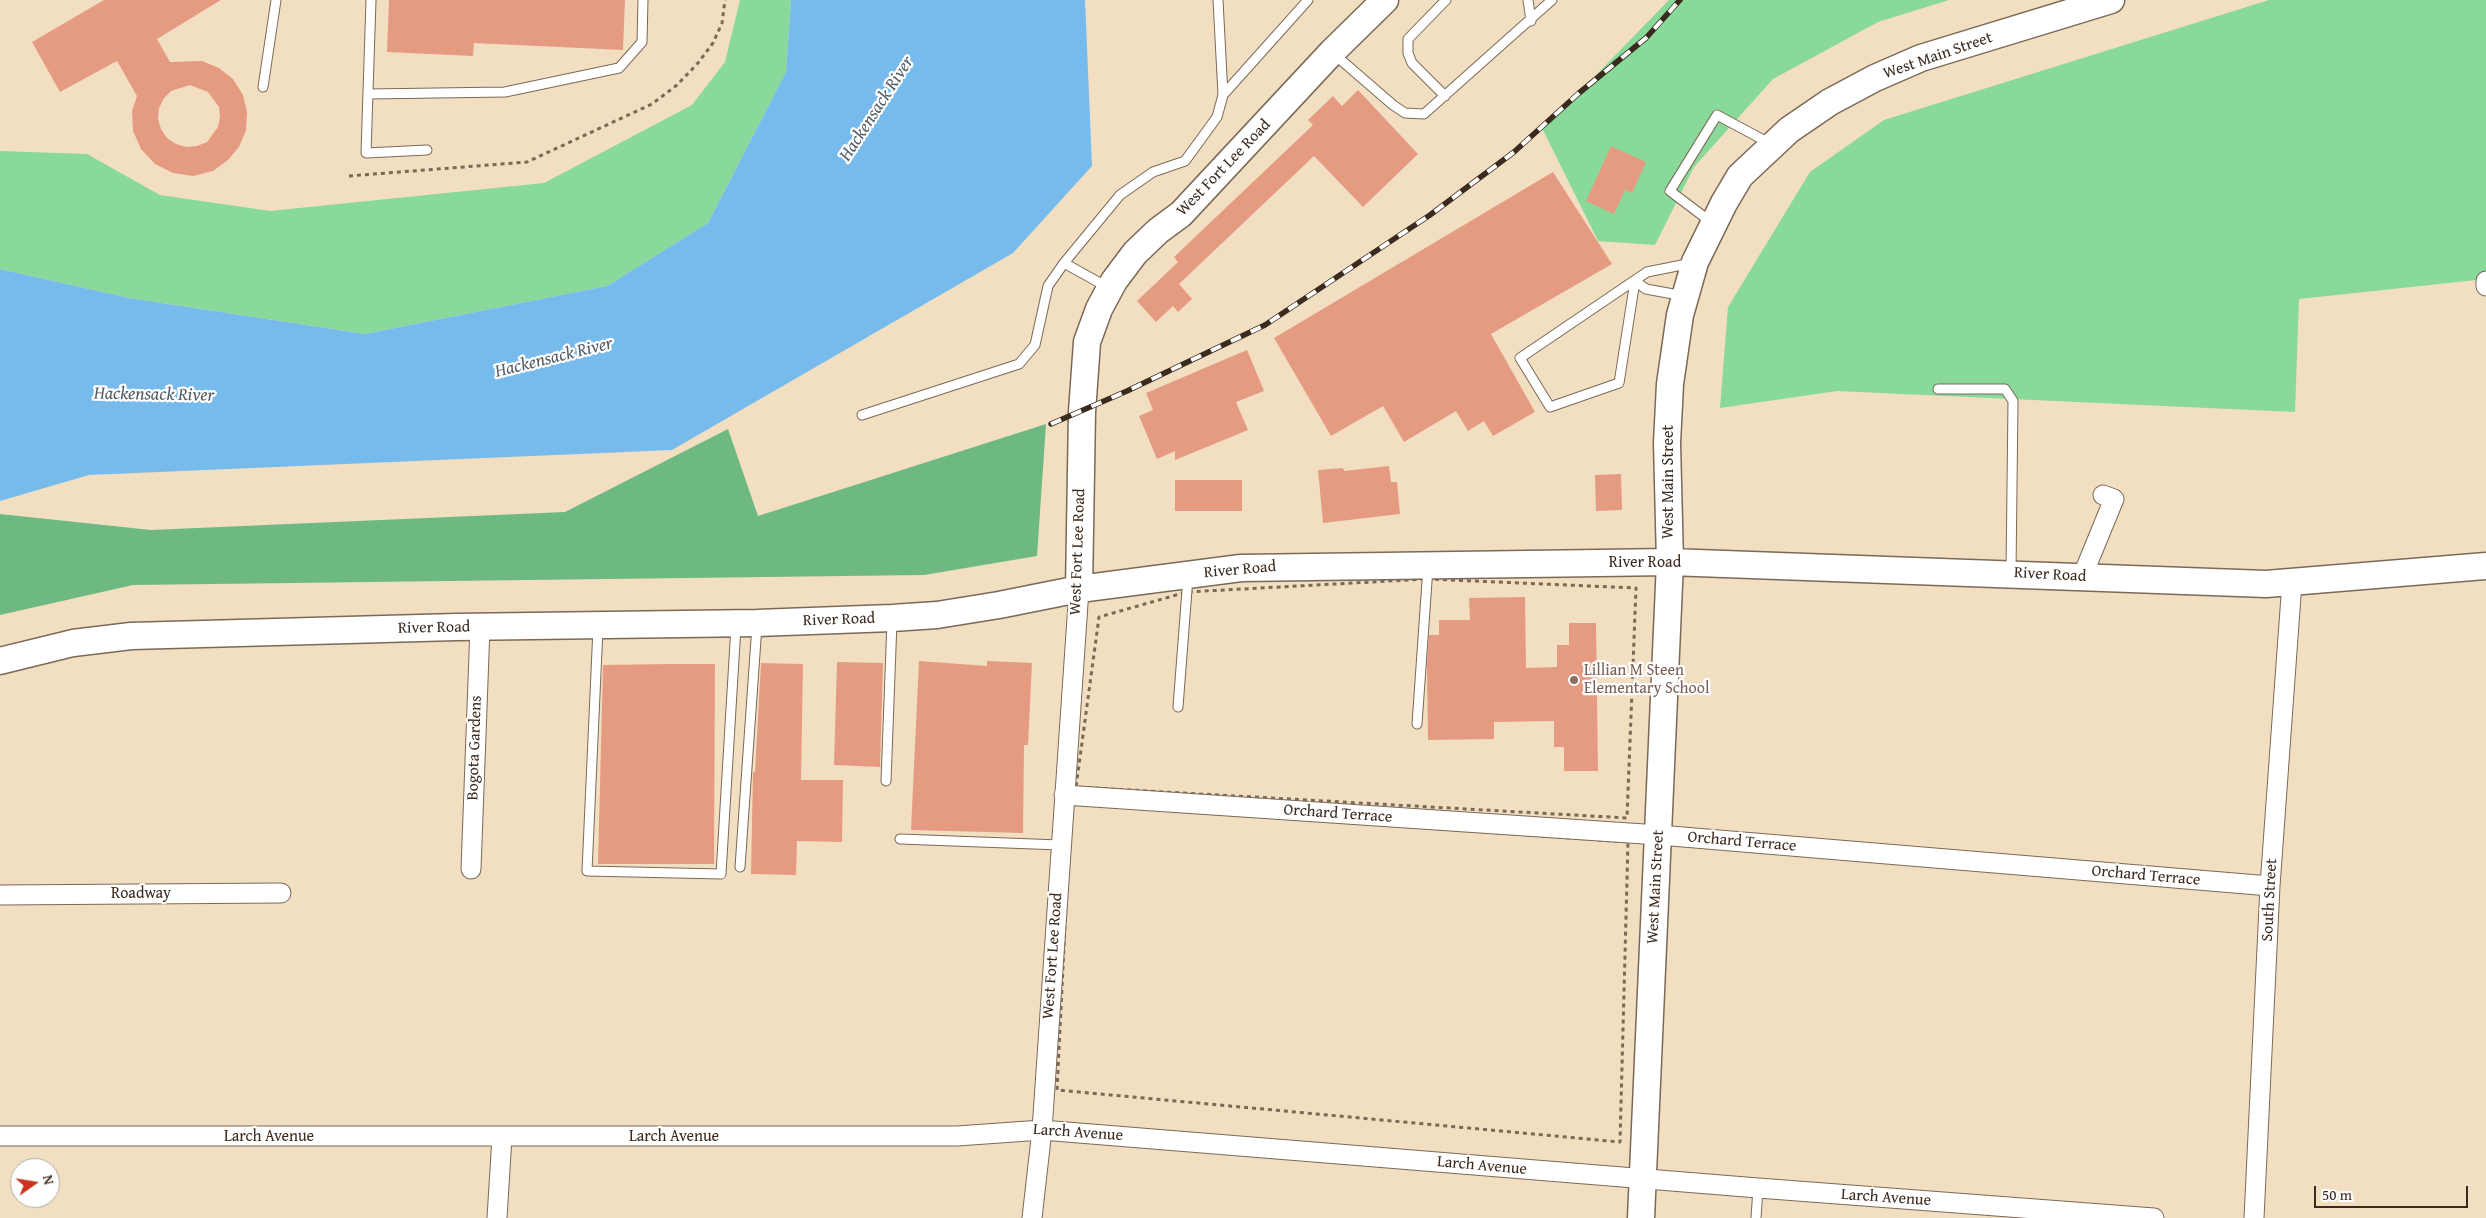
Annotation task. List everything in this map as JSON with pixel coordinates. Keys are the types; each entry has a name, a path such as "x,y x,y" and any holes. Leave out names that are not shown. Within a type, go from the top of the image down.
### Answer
{"main road":[{"name":"West Fort Lee Road","path":"1078,589 1082,412 1087,342 1110,289 1136,253 1181,214 1332,52 1385,0"},
{"name":"West Main Street","path":"1641,1218 1670,562 1667,442 1670,384 1685,296 1695,262 1713,224 1740,176 1772,145 1830,102 1875,78 1921,58 2111,0"},
{"name":"River Road","path":"0,661 73,643 131,636 746,624 937,615 1078,589 1188,583 1241,568 1427,572 1670,562 2011,573 2266,584 2486,566"}],"street":[{"path":"2486,281 2486,286"},
{"path":"2082,576 2114,499 2104,495"},
{"name":"South Street","path":"2254,1218 2270,886 2292,582"},
{"name":"West Fort Lee Road","path":"1032,1218 1042,1130 1078,589"},
{"name":"Bogota Gardens","path":"471,869 480,628"},
{"name":"Orchard Terrace","path":"1064,795 1658,835 2270,886"},
{"name":"Roadway","path":"0,894 281,893"},
{"name":"Larch Avenue","path":"0,1136 957,1136 1042,1130 1758,1188 1915,1209 2154,1218"},
{"path":"497,1218 502,1137"}],"lane":[{"path":"263,87 276,0"},
{"path":"371,0 366,153 427,150"},
{"path":"368,94 505,92 619,68 642,42 643,0"},
{"path":"862,415 1019,364 1035,344 1048,286 1064,263 1120,196 1153,172 1185,160 1217,117 1223,95 1218,0"},
{"path":"1223,95 1308,0"},
{"path":"1445,96 1412,63 1408,53 1408,39 1446,0"},
{"path":"1528,0 1530,21"},
{"path":"1332,52 1393,105 1406,113 1424,114 1552,0"},
{"path":"1713,224 1670,191 1718,115 1772,145"},
{"path":"1635,281 1619,383 1550,407 1520,358 1646,272 1695,262"},
{"path":"1064,263 1110,289"},
{"path":"1635,281 1646,289 1685,296"},
{"path":"1938,388 2005,389 2013,401 2011,573"},
{"path":"1417,724 1427,572"},
{"path":"1178,707 1188,583"},
{"path":"886,781 892,618"},
{"path":"598,626 588,872 721,874 746,624"},
{"path":"740,867 746,624"},
{"path":"900,839 1060,846"},
{"path":"1756,1218 1758,1188"}],"path":[{"path":"349,176 527,162 652,104 677,85 698,64 713,43 722,23 725,0"},
{"path":"1427,572 1636,588 1627,818 1076,787 1099,617 1188,583 1427,572"},
{"path":"1071,802 1628,842 1620,1142 1057,1090 1071,802"}],"green space":[{"path":"740,0 791,0 786,72 708,223 607,286 365,334 129,298 0,269 0,151 87,154 160,195 270,211 544,183 692,105 725,62"},
{"path":"1669,0 1949,0 1878,22 1773,79 1694,167 1655,245 1598,241 1541,126 1596,75"},
{"path":"2269,0 2486,0 2486,279 2299,299 2295,412 1837,391 1720,408 1728,307 1810,172 1884,120"},
{"path":"1046,424 1037,556 924,575 133,585 0,615 0,514 151,530 565,512 728,429 758,516"}],"water":[{"name":"Hackensack River","path":"791,0 1085,0 1092,166 1013,253 672,450 89,475 0,501 0,269 129,298 365,334 607,286 708,223 786,72"}],"building":[{"path":"104,0 221,0 157,39 170,62 202,61 219,68 233,79 243,95 247,112 246,130 239,147 228,160 213,171 193,176 173,173 155,164 141,149 133,131 132,111 137,96 117,61 60,92 32,42","holes":["190,85 208,92 219,107 220,117 218,127 207,142 197,146 186,147 176,144 167,138 161,129 158,119 159,108 164,98 171,91"]},
{"path":"389,0 625,0 623,50 474,43 473,56 387,52"},
{"path":"1358,90 1418,154 1363,207 1314,156 1179,284 1192,299 1178,312 1173,306 1156,322 1137,301 1178,262 1174,257 1313,125 1308,120 1333,96 1342,106"},
{"path":"1611,146 1646,162 1632,193 1625,190 1614,214 1586,201"},
{"path":"1553,172 1612,264 1491,334 1535,412 1493,436 1484,421 1468,431 1456,411 1404,442 1383,406 1331,436 1274,338"},
{"path":"1247,350 1264,391 1236,402 1248,430 1175,460 1175,451 1157,459 1139,416 1153,410 1146,393"},
{"path":"1389,466 1391,482 1397,482 1400,514 1323,523 1318,470 1343,468 1344,471"},
{"path":"1621,474 1622,510 1596,511 1595,475"},
{"path":"1175,480 1242,480 1242,511 1175,511"},
{"path":"1525,597 1526,668 1557,667 1557,645 1569,645 1569,623 1596,623 1598,771 1564,771 1564,747 1554,747 1554,721 1494,722 1494,739 1428,740 1427,665 1429,635 1439,635 1439,620 1470,620 1469,598"},
{"path":"919,661 987,666 987,661 1032,663 1028,745 1024,745 1023,833 911,830"},
{"path":"837,662 883,663 880,767 834,765"},
{"path":"761,663 803,664 801,780 843,780 842,842 797,841 796,875 751,874 753,772 755,772"},
{"path":"715,664 714,864 598,864 603,665"}],"railway":[{"path":"1051,424 1127,391 1265,325 1430,215 1514,152 1579,93 1646,38 1680,0"}],"place":[{"name":"Lillian M Steen Elementary School","path":"1574,680"}]}
